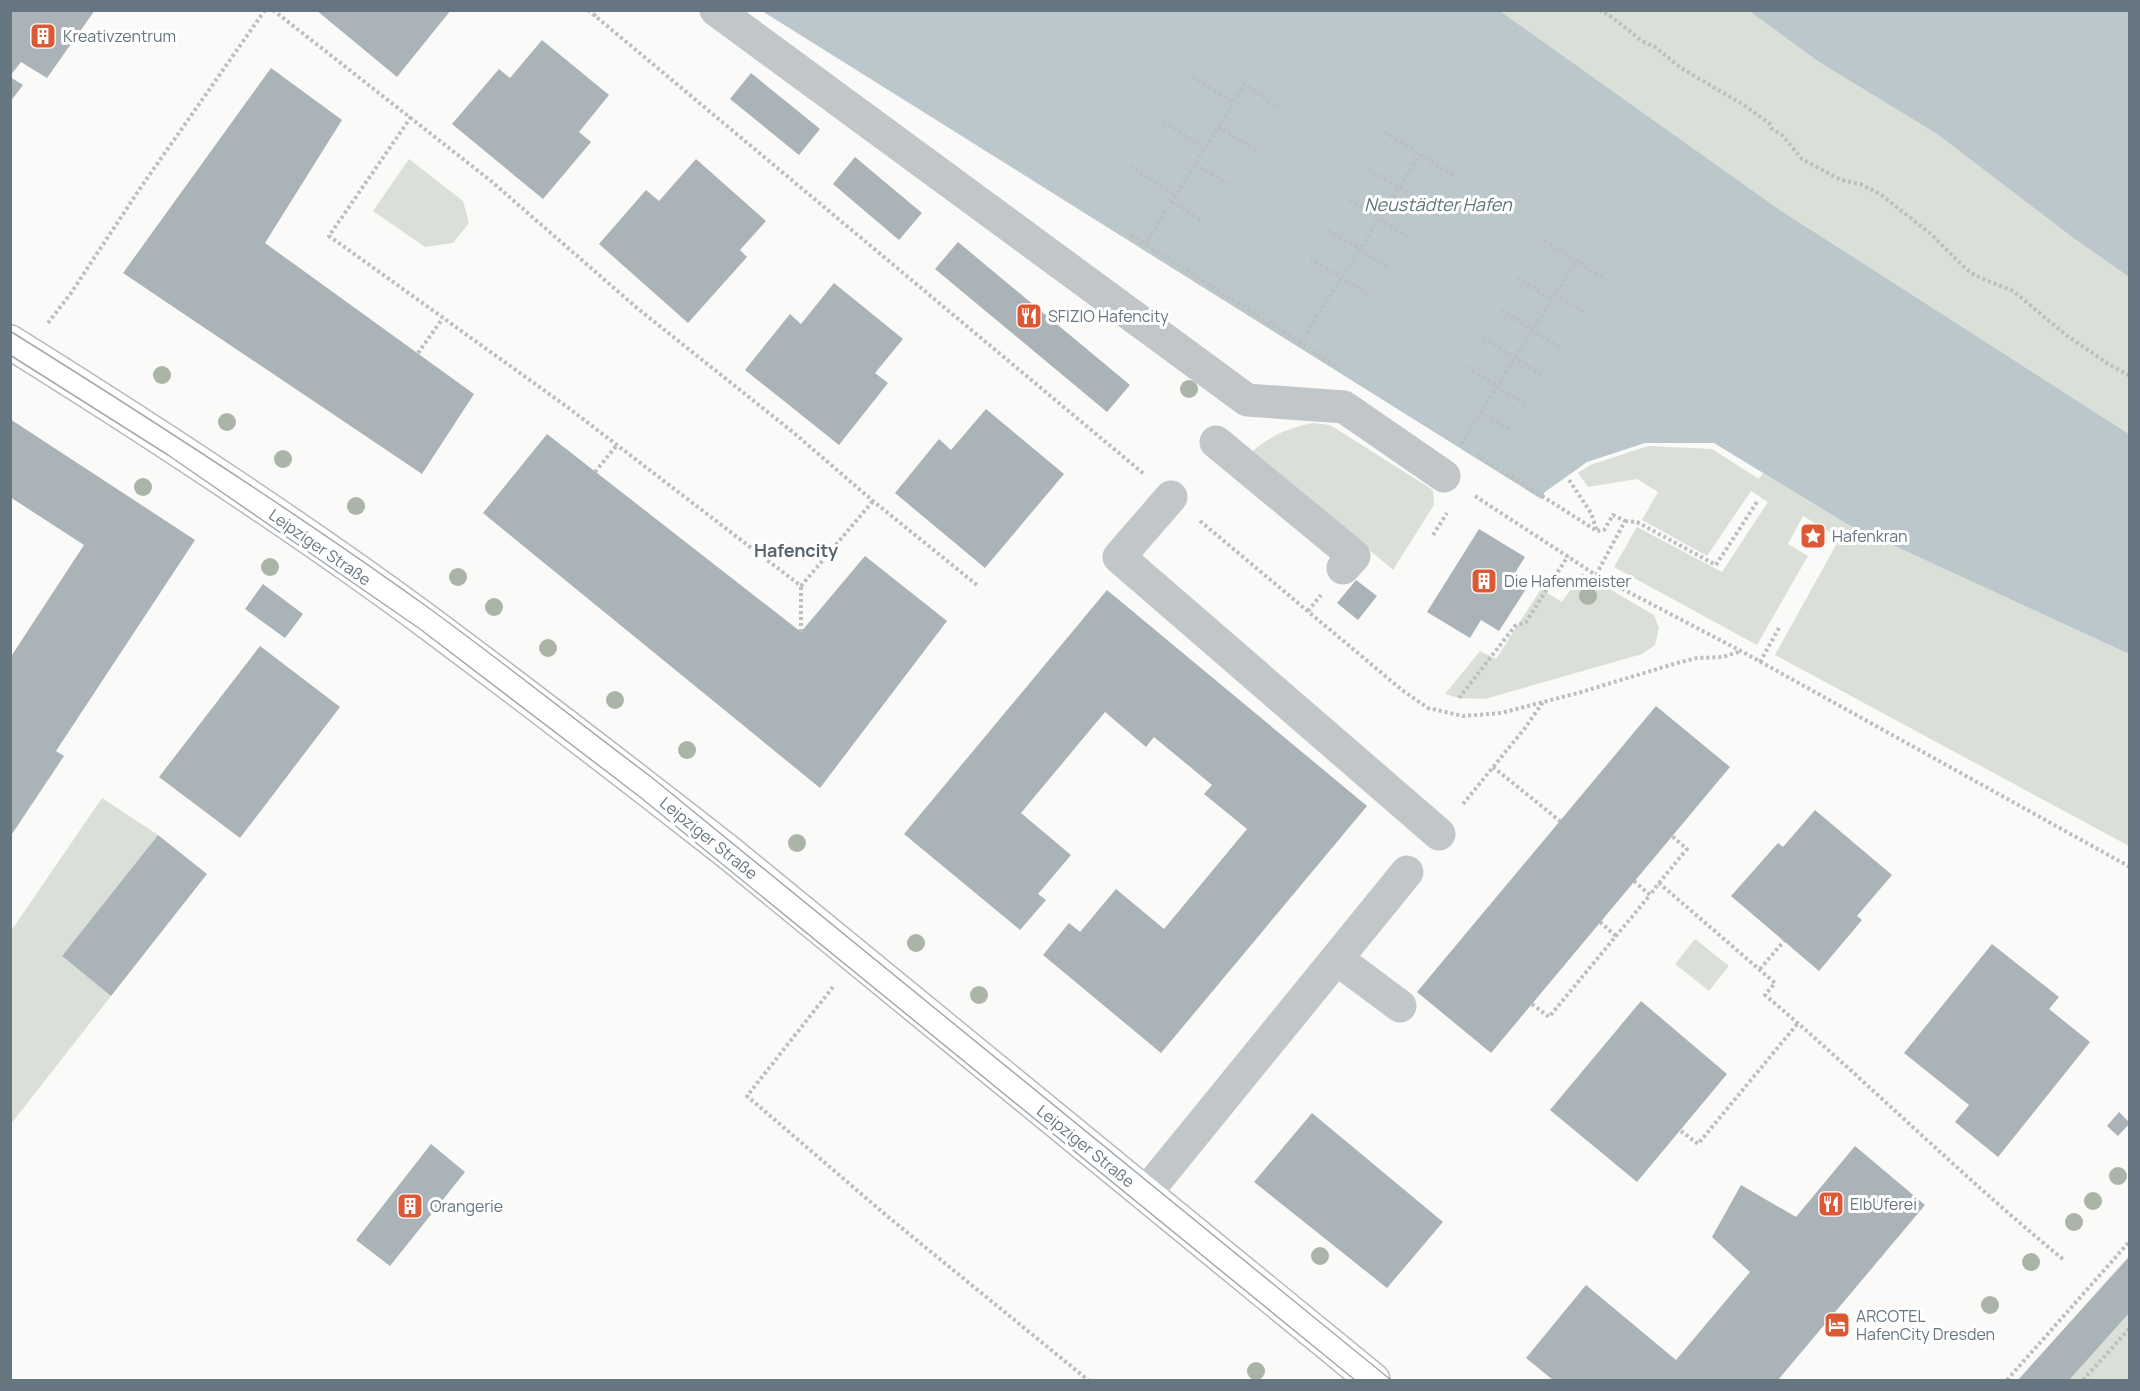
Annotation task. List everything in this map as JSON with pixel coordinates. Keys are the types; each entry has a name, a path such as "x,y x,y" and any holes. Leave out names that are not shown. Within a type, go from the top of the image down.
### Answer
{"main road":[{"name":"Leipziger Straße","path":"19,348 178,450 431,625 719,845 1374,1380"}],"street":[{"path":"716,10 1247,400 1344,407 1444,476"},
{"path":"1247,400 1212,449 1354,556 1343,568"},
{"path":"1171,497 1119,557 1438,834"},
{"path":"1145,1194 1407,872"},
{"path":"1337,959 1400,1006"}],"path":[{"path":"19,348 71,293 141,187 265,10"},
{"path":"273,10 491,181 637,308 794,433 873,501 977,585"},
{"path":"588,10 1402,690 1428,708 1463,716 1501,713 1696,658 1723,657 1741,651"},
{"path":"594,16 598,10"},
{"path":"1599,10 1642,41 1655,47 1681,68 1770,123 1771,128 1783,136 1802,159 1841,180 1860,184 1880,194 1931,234 1965,268 1976,276 2013,291 2066,335 2130,376"},
{"path":"1193,77 1234,103"},
{"path":"1145,244 1245,84 1278,108"},
{"path":"411,117 329,236 617,444 801,586"},
{"path":"1163,122 1205,148"},
{"path":"1218,127 1257,151"},
{"path":"1384,132 1453,175"},
{"path":"1300,343 1420,154"},
{"path":"1195,164 1230,186"},
{"path":"1130,166 1176,195"},
{"path":"1369,169 1427,205"},
{"path":"1349,200 1408,237"},
{"path":"1172,202 1201,220"},
{"path":"1329,230 1389,268"},
{"path":"1544,241 1605,279"},
{"path":"1310,258 1370,296"},
{"path":"1461,444 1576,261"},
{"path":"1517,278 1551,299"},
{"path":"1555,294 1586,313"},
{"path":"1501,310 1562,349"},
{"path":"418,353 443,318"},
{"path":"1484,338 1544,376"},
{"path":"1467,367 1527,405"},
{"path":"1481,412 1510,430"},
{"path":"595,472 617,444"},
{"path":"1444,476 1596,575 1741,651 2130,867"},
{"path":"1569,480 1591,513 1597,531"},
{"path":"801,632 801,586 873,501"},
{"path":"1584,523 1597,531 1604,530 1613,515 1625,521 1637,522 1716,565 1757,502"},
{"path":"1596,575 1625,521"},
{"path":"1459,698 1515,626 1526,622 1568,556"},
{"path":"1760,662 1779,628"},
{"path":"1438,834 1525,728 1543,702"},
{"path":"1493,767 1560,821"},
{"path":"1532,1004 1550,1017 1687,849 1672,837"},
{"path":"1634,881 1650,895"},
{"path":"1659,883 1775,983 1765,995 2024,1228 2064,1260"},
{"path":"1600,922 1616,936"},
{"path":"1760,969 1784,941"},
{"path":"856,958 747,1096 887,1216 1088,1380"},
{"path":"1681,1131 1698,1144 1798,1023"},
{"path":"2007,1380 2130,1241"},
{"path":"2083,1380 2130,1328"}],"shaded area":[{"path":"1500,11 1749,11 1819,62 1937,134 2072,237 2129,277 2129,434 1777,208"},
{"path":"409,159 463,201 469,223 453,243 425,247 373,211"},
{"path":"1313,423 1330,425 1433,490 1434,505 1393,570 1253,451 1281,433"},
{"path":"1648,446 1712,449 1759,479 1763,473 1847,524 2129,654 2129,846 1775,655 1840,538 1803,516 1788,544 1808,556 1757,645 1614,567 1637,527 1722,572 1768,502 1751,491 1707,556 1642,520 1658,492 1637,479 1588,487 1578,473 1590,465"},
{"path":"1582,573 1654,615 1659,628 1655,645 1642,654 1485,699 1459,698 1445,694 1480,651 1496,659 1541,589 1562,602"},
{"path":"102,798 158,835 62,956 111,996 11,1124 11,931"},
{"path":"1695,939 1729,966 1709,991 1675,964"},
{"path":"2129,1256 2129,1380 2018,1380"}],"water":[{"name":"Neustädter Hafen","path":"762,11 1500,11 1777,208 2129,434 2129,654 1847,524 1714,443 1645,443 1587,462 1545,492 1541,499"},
{"path":"1749,11 2129,11 2129,277 2072,237 1937,134 1819,62"}],"building":[{"name":"Kreativzentrum","path":"10,10 95,10 47,78 21,62 10,76"},
{"path":"316,10 451,10 397,77"},
{"path":"542,40 609,95 579,132 591,142 543,199 452,124 499,69 510,78"},
{"path":"271,68 342,120 265,243 474,394 422,474 123,273"},
{"path":"751,73 820,129 799,155 730,99"},
{"path":"10,77 23,85 10,102"},
{"path":"855,157 922,213 899,240 833,184"},
{"path":"696,159 766,221 740,250 747,257 688,323 599,244 646,190 659,201"},
{"path":"958,242 1130,385 1107,412 935,269"},
{"path":"834,283 903,339 875,373 888,383 839,445 745,370 790,314 801,324"},
{"path":"986,409 1064,474 985,568 895,493 939,439 951,450"},
{"path":"10,419 195,540 56,751 64,756 10,837 10,658 84,545 10,497"},
{"path":"547,434 801,632 865,556 947,621 820,788 483,513"},
{"name":"Die Hafenmeister","path":"1479,529 1525,557 1513,576 1528,586 1499,631 1481,620 1470,638 1427,612"},
{"path":"1356,580 1377,596 1358,620 1337,603"},
{"path":"263,584 303,614 285,638 245,609"},
{"path":"1107,590 1367,806 1161,1053 1043,955 1069,923 1080,932 1116,889 1164,929 1247,829 1204,794 1212,785 1154,737 1146,747 1105,712 1021,813 1071,855 1038,894 1046,900 1020,930 904,834"},
{"path":"260,646 340,707 240,838 159,777"},
{"path":"1656,706 1730,767 1491,1053 1417,992"},
{"path":"1815,810 1892,875 1857,916 1862,920 1819,971 1731,896 1778,843 1783,847"},
{"path":"158,835 207,874 111,996 62,956"},
{"path":"1992,944 2059,997 2049,1009 2090,1042 1998,1157 1955,1122 1969,1105 1904,1053"},
{"path":"1641,1001 1727,1074 1637,1182 1550,1110"},
{"path":"2119,1112 2130,1123 2118,1136 2107,1126"},
{"path":"1312,1113 1443,1222 1387,1288 1254,1182"},
{"name":"Orangerie","path":"431,1144 465,1172 390,1266 356,1240"},
{"path":"1855,1146 1925,1205 1778,1380 1553,1380 1526,1358 1586,1285 1676,1360 1750,1272 1712,1237 1741,1185 1796,1217"},
{"path":"2130,1256 2130,1312 2069,1380 2018,1380"}],"tram line":[{"path":"10,331 272,500 375,570 483,648 650,776 1391,1380"},
{"path":"10,355 168,455 420,629 640,797 1355,1380"}],"place":[{"name":"Kreativzentrum","path":"43,36"},
{"name":"SFIZIO Hafencity","path":"1029,316"},
{"name":"Hafenkran","path":"1813,536"},
{"name":"Die Hafenmeister","path":"1484,581"},
{"name":"ElbUferei","path":"1831,1204"},
{"name":"Orangerie","path":"410,1206"},
{"name":"ARCOTEL HafenCity Dresden","path":"1837,1325"}],"district":[{"name":"Hafencity","path":"796,551"}]}
